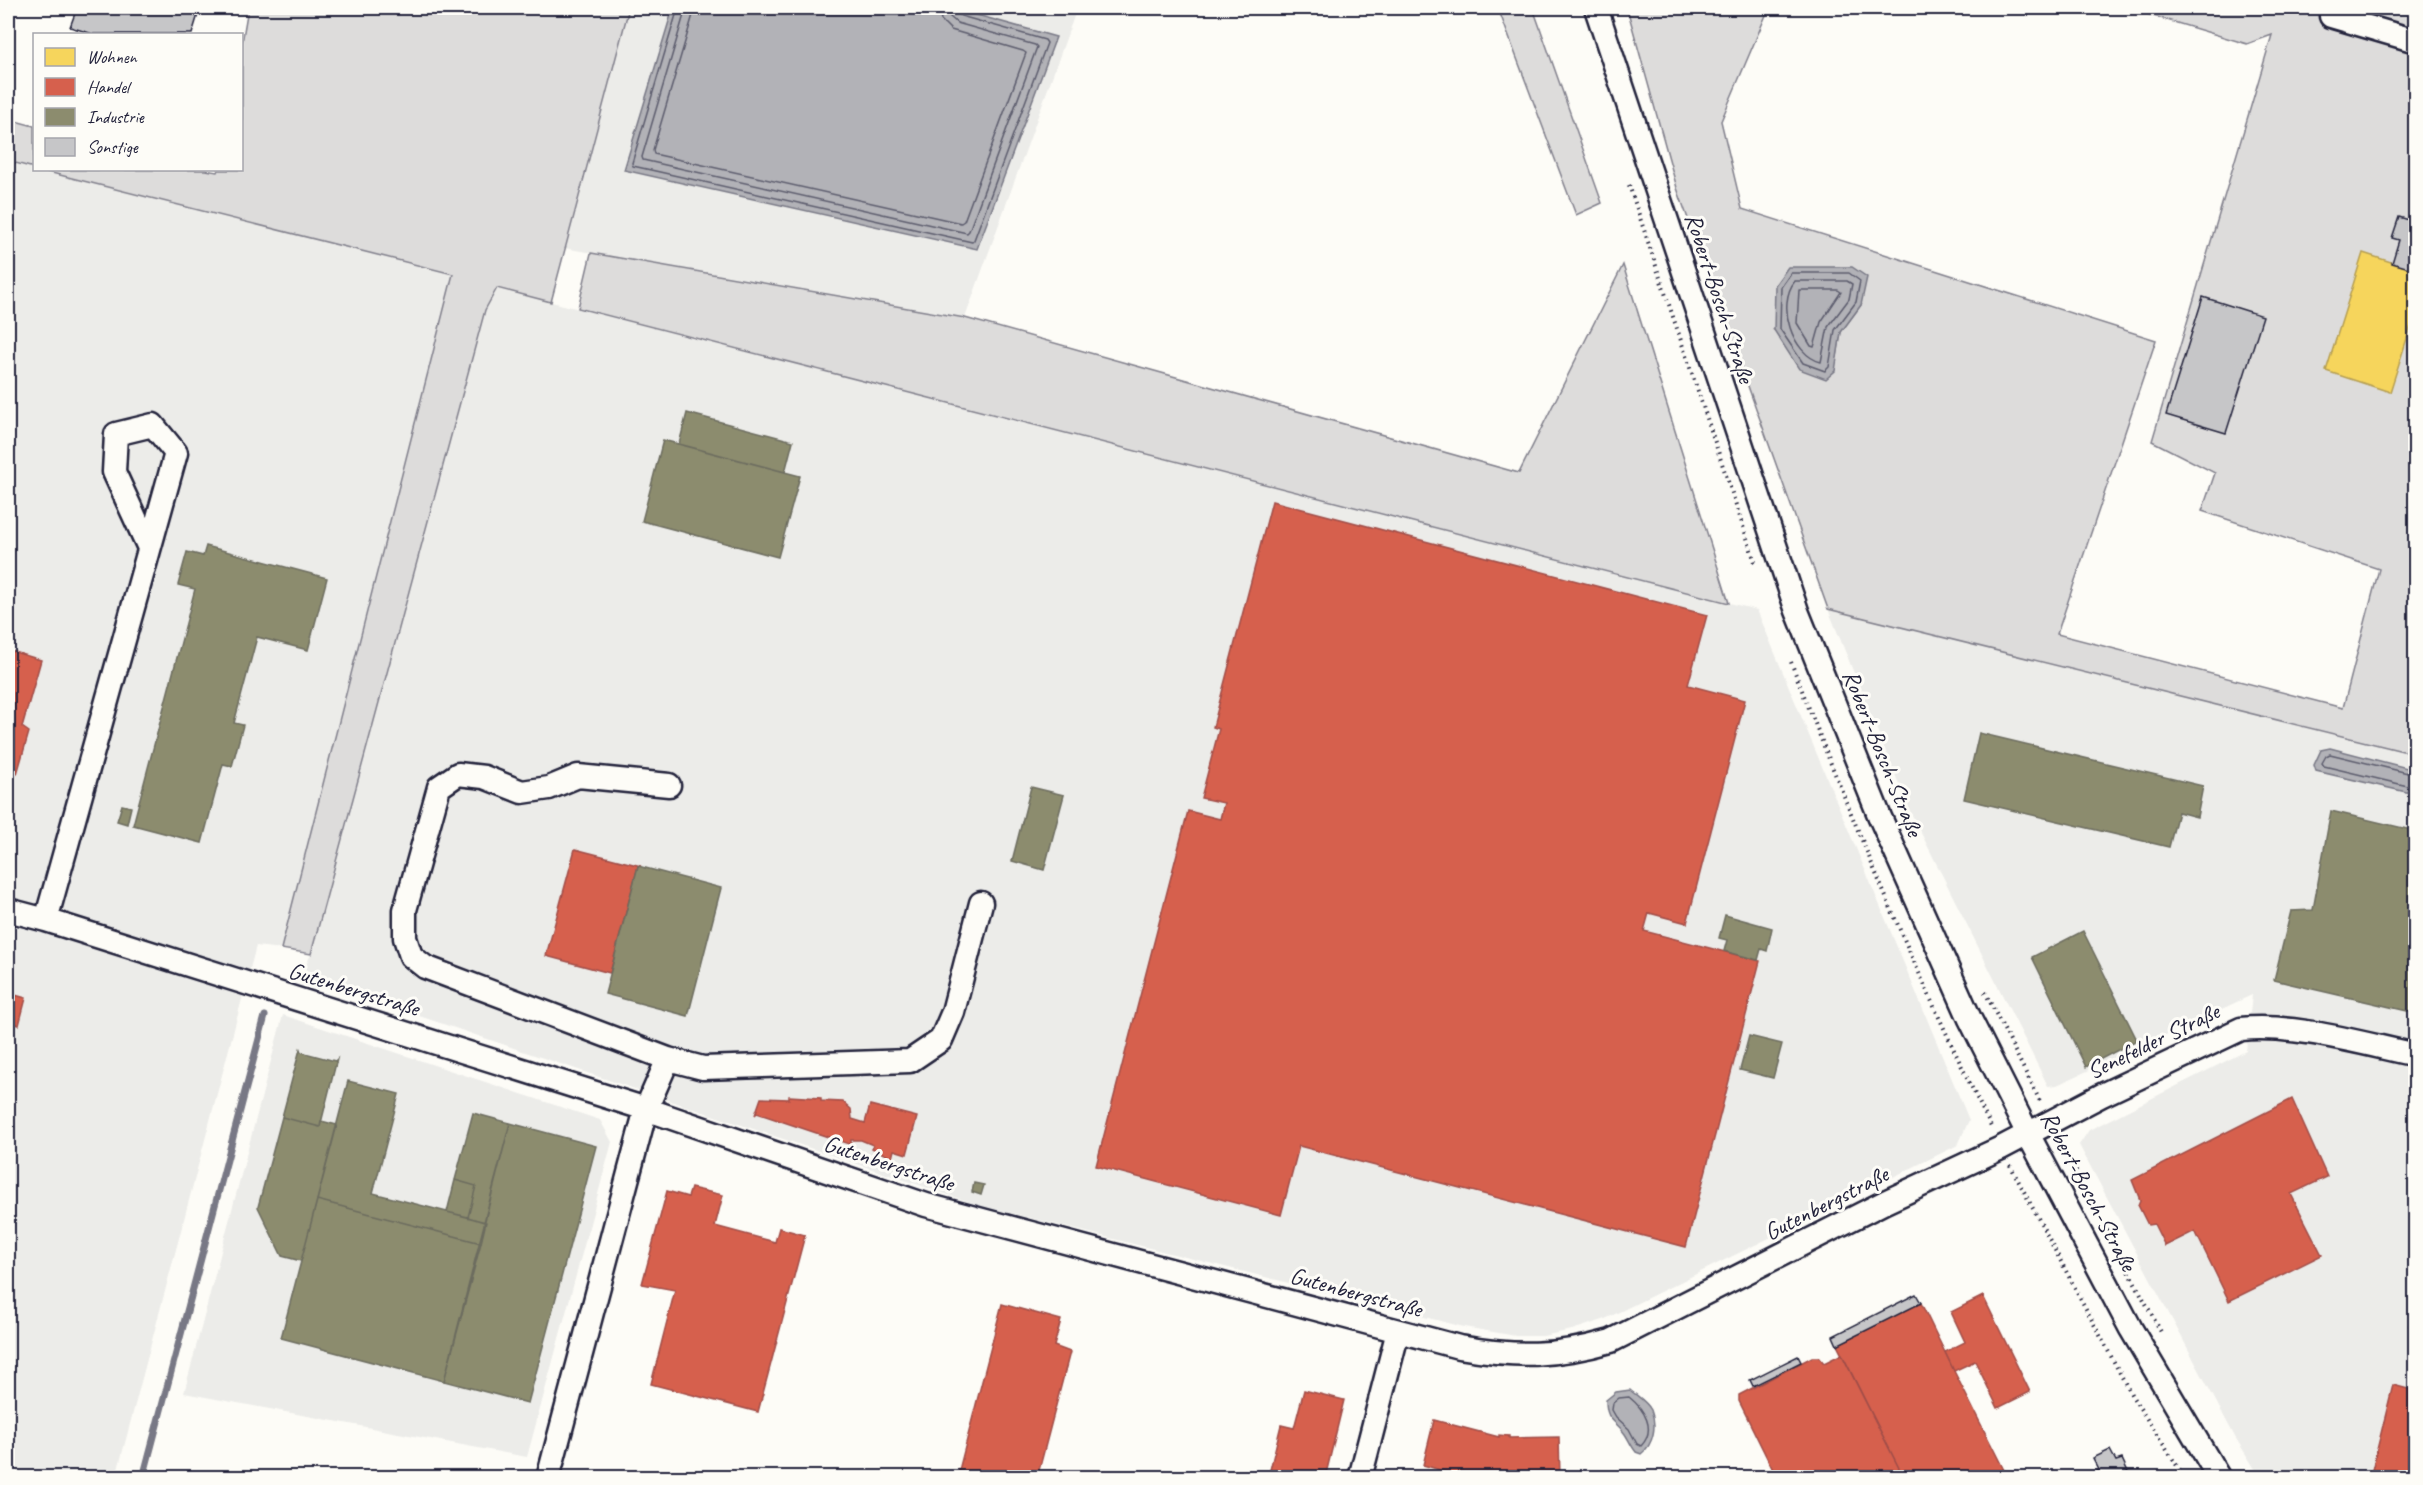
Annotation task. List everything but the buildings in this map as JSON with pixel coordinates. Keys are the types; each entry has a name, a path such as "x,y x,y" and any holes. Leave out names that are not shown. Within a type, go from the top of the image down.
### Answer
{"street":[{"name":"Robert-Bosch-Straße","path":"1596,8 1797,610 1913,895 1970,1019 2028,1134 2131,1329 2219,1478"},
{"path":"2331,16 2415,41"},
{"path":"46,921 176,453 153,425 116,434 114,472 149,548"},
{"path":"669,785 578,776 549,788 522,792 484,777 458,774 439,787 405,910 405,938 411,956 425,968 668,1059 703,1068 910,1061 941,1040 953,1012 981,903"},
{"name":"Gutenbergstraße","path":"8,910 646,1109 956,1214 1459,1347 1516,1355 1546,1355 1576,1351 1611,1341 1885,1202 2028,1134"},
{"name":"Senefelder Straße","path":"2028,1134 2218,1038 2241,1029 2283,1028 2415,1054"},
{"path":"548,1478 646,1109 668,1059"},
{"path":"1360,1478 1398,1331"}],"path":[{"path":"1981,985 2050,1122 2166,1341"}],"shaded area":[{"path":"248,8 629,8 551,302 497,288 485,310 311,954 281,949 453,274 44,171 243,171 243,37"},
{"path":"629,8 1077,8 965,318 564,248"},
{"path":"1498,8 1533,8 1602,203 1576,215"},
{"path":"1627,8 1769,8 1721,121 1742,209 2156,340 2057,634 2343,708 2379,569 2202,511 2215,473 2152,441 2272,35 2247,44 2127,8 2415,8 2415,754 1828,609 1677,188","holes":["1861,305 1841,332 1837,357 1774,330"]},
{"path":"8,119 33,126 33,168 8,161"},
{"path":"8,161 33,167 33,171 48,171 453,273 281,949 256,946 116,1477 8,1477"},
{"path":"591,253 965,318 1519,473 1623,265 1729,603 578,308"},
{"path":"497,288 1757,610 1969,1120 1958,1145 1603,1320 1543,1336 1516,1336 1464,1327 978,1205 301,976 311,954 485,310"},
{"path":"1828,609 2415,754 2415,1477 2260,1477 2235,1437 2079,1145 2089,1130 2246,1051 2252,995 2057,1085 2048,1086 1909,809"},
{"path":"283,1015 600,1120 612,1142 527,1457 184,1393"}],"water":[{"path":"673,8 952,8 1056,37 977,249 624,170"},
{"path":"1788,267 1852,267 1867,277 1861,305 1841,332 1835,371 1826,379 1799,369 1774,330 1775,285"},
{"path":"2330,748 2415,770 2415,794 2316,771 2314,765 2321,750"},
{"path":"1630,1390 1647,1404 1653,1416 1653,1434 1649,1445 1641,1454 1636,1452 1625,1434 1609,1416 1606,1407 1606,1400 1616,1392"}],"waterway":[{"path":"143,1478 265,1016"}]}
